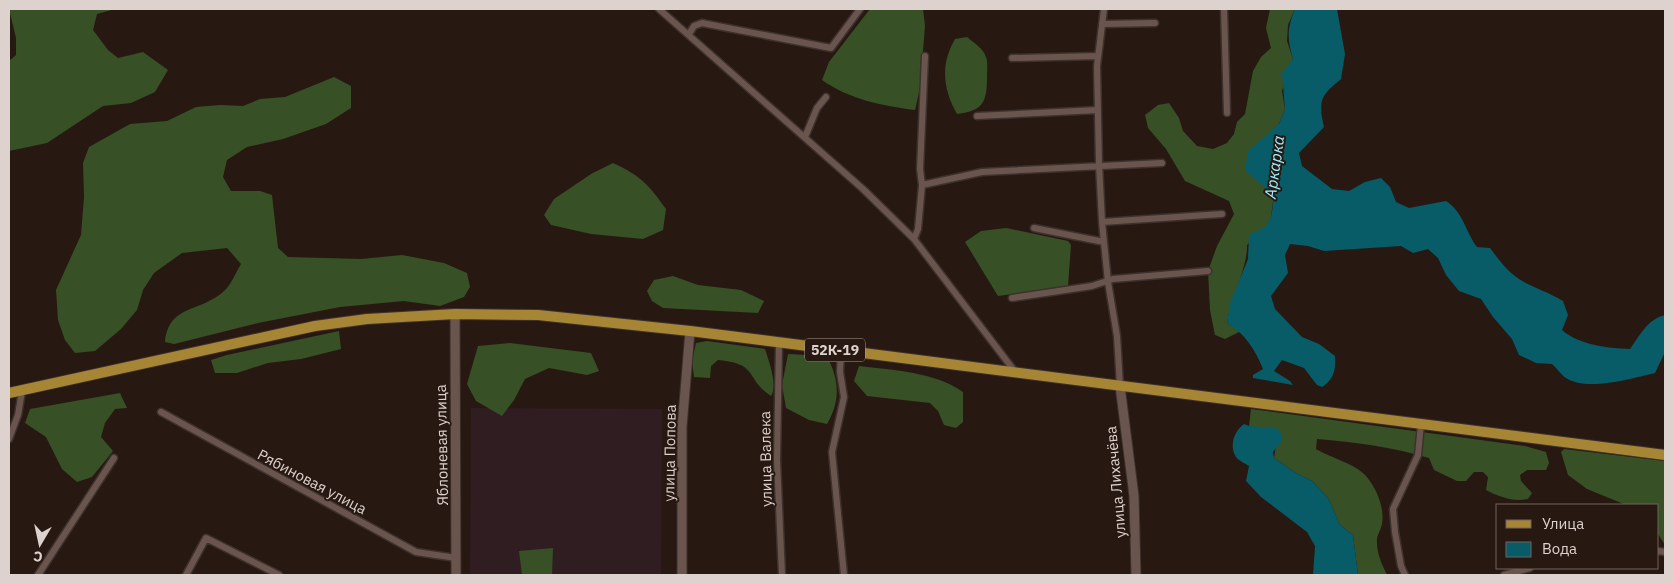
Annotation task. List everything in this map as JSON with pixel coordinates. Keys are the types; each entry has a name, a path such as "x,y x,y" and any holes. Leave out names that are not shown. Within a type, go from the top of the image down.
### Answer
{"main road":[{"name":"52К-19","path":"9,394 315,326 367,319 455,314 575,318 1665,455"}],"street":[{"path":"659,9 805,137 914,239 1016,373"},
{"path":"689,34 694,26 702,23 831,48 860,9"},
{"path":"1104,9 1098,56 1102,222 1108,282 1117,336 1120,386"},
{"path":"1224,9 1227,113"},
{"path":"1102,24 1155,23"},
{"path":"914,239 918,229 922,185 920,169 925,56"},
{"path":"1012,58 1098,56"},
{"path":"805,137 817,108 826,97"},
{"path":"977,116 1098,110"},
{"path":"922,185 982,172 1162,163"},
{"path":"1102,222 1222,214"},
{"path":"1034,228 1104,242"},
{"path":"1012,298 1108,282 1113,279 1208,271"},
{"name":"Яблоневая улица","path":"455,314 456,575"},
{"name":"улица Попова","path":"682,575 682,427 690,332"},
{"name":"улица Валека","path":"779,343 778,460 782,575"},
{"path":"841,351 840,372 844,397 832,452 844,575"},
{"name":"улица Лихачёва","path":"1120,386 1134,496 1136,575"},
{"path":"9,438 18,415 22,391"},
{"name":"Рябиновая улица","path":"161,412 416,552 456,558"},
{"path":"1405,575 1401,566 1394,532 1394,509 1418,455 1421,424"},
{"path":"38,575 114,458"},
{"path":"186,575 206,538 279,575"},
{"path":"1504,575 1526,569"}],"shaded area":[{"path":"471,408 662,409 661,575 470,575"}],"green space":[{"path":"9,9 115,9 97,14 93,30 108,50 118,58 143,52 168,70 155,92 131,103 103,106 47,143 9,151 9,61 16,55 16,38"},
{"path":"870,9 923,9 925,26 920,88 915,110 866,101 832,87 822,80 829,62"},
{"path":"1270,9 1295,9 1288,25 1287,41 1293,59 1282,91 1285,109 1279,124 1265,186 1274,196 1270,223 1247,245 1245,263 1227,323 1241,331 1225,339 1215,335 1210,310 1208,271 1217,246 1234,214 1229,201 1185,181 1166,149 1148,128 1145,115 1158,105 1169,103 1179,118 1183,131 1197,146 1213,149 1227,143 1234,134 1237,122 1245,114 1253,71 1261,57 1271,48 1266,28"},
{"path":"967,37 981,48 985,54 987,61 987,85 985,98 978,107 966,113 957,114 946,86 945,68 955,39"},
{"path":"334,77 351,86 351,108 326,124 283,139 247,147 227,160 223,177 231,191 260,191 272,195 278,248 288,257 361,259 402,255 444,263 467,273 470,287 464,297 440,306 404,301 340,307 258,323 174,344 165,342 173,321 187,310 215,298 224,291 241,264 227,248 182,253 154,273 143,290 137,310 121,329 95,351 75,353 65,340 58,320 56,290 81,235 84,197 83,163 89,147 130,124 167,121 196,107 243,106 260,99 285,97"},
{"path":"613,163 637,176 649,187 666,209 663,230 643,239 591,234 551,225 544,215 554,199 591,174"},
{"path":"1006,228 1068,241 1071,245 1068,286 998,296 965,242 981,231"},
{"path":"673,276 698,285 741,290 764,301 758,313 663,308 652,301 647,291 654,280"},
{"path":"339,331 341,349 301,359 268,363 237,373 215,373 211,360 227,355"},
{"path":"707,341 765,349 771,367 774,386 771,396 757,383 746,368 731,362 718,360 711,366 710,378 694,377 692,361 696,343"},
{"path":"510,343 591,353 599,371 587,375 549,368 525,379 514,400 502,416 476,401 467,384 478,346"},
{"path":"788,354 827,356 834,373 837,390 835,407 827,424 809,420 786,408 782,385"},
{"path":"859,366 913,373 952,385 963,392 963,422 956,428 944,425 938,411 930,403 867,396 854,381"},
{"path":"120,393 127,408 115,409 105,423 101,437 113,451 92,477 77,482 62,469 46,437 25,423 30,409"},
{"path":"1251,409 1525,446 1546,452 1549,463 1546,470 1527,470 1520,475 1521,481 1532,493 1528,499 1512,499 1501,497 1486,490 1488,477 1483,472 1474,472 1466,481 1457,481 1434,470 1429,458 1373,446 1317,439 1316,449 1353,466 1364,474 1376,491 1381,504 1383,518 1377,538 1377,547 1387,575 1358,575 1353,535 1340,525 1328,498 1312,481 1274,458 1276,446 1249,426"},
{"path":"1564,449 1665,461 1665,545 1659,536 1659,504 1624,504 1587,489 1568,475 1561,452"},
{"path":"553,548 552,575 522,575 519,551"}],"water":[{"name":"Аркарка","path":"1295,9 1337,9 1345,54 1341,79 1329,90 1322,100 1321,111 1324,127 1299,153 1302,166 1332,189 1349,191 1365,182 1381,178 1390,187 1396,202 1409,208 1446,201 1457,211 1477,247 1490,248 1519,279 1563,301 1568,315 1562,330 1577,339 1603,347 1630,349 1649,324 1665,315 1665,352 1655,373 1610,383 1586,384 1566,378 1552,364 1536,363 1519,355 1512,339 1493,317 1481,299 1459,291 1446,275 1438,258 1428,249 1413,253 1401,246 1324,251 1308,246 1290,244 1285,255 1288,273 1271,296 1275,309 1302,337 1319,344 1335,356 1332,377 1322,387 1317,385 1304,368 1282,360 1274,371 1293,385 1253,378 1253,375 1263,369 1260,362 1244,337 1227,323 1230,303 1248,259 1249,234 1267,225 1271,216 1274,196 1245,170 1248,151 1279,124 1285,109 1282,73 1293,59 1289,34 1290,22"},
{"path":"1244,424 1280,429 1282,441 1273,452 1274,458 1312,481 1328,498 1340,525 1353,535 1358,575 1313,575 1315,546 1307,532 1261,497 1246,481 1249,466 1236,457 1233,448 1235,435"}]}
